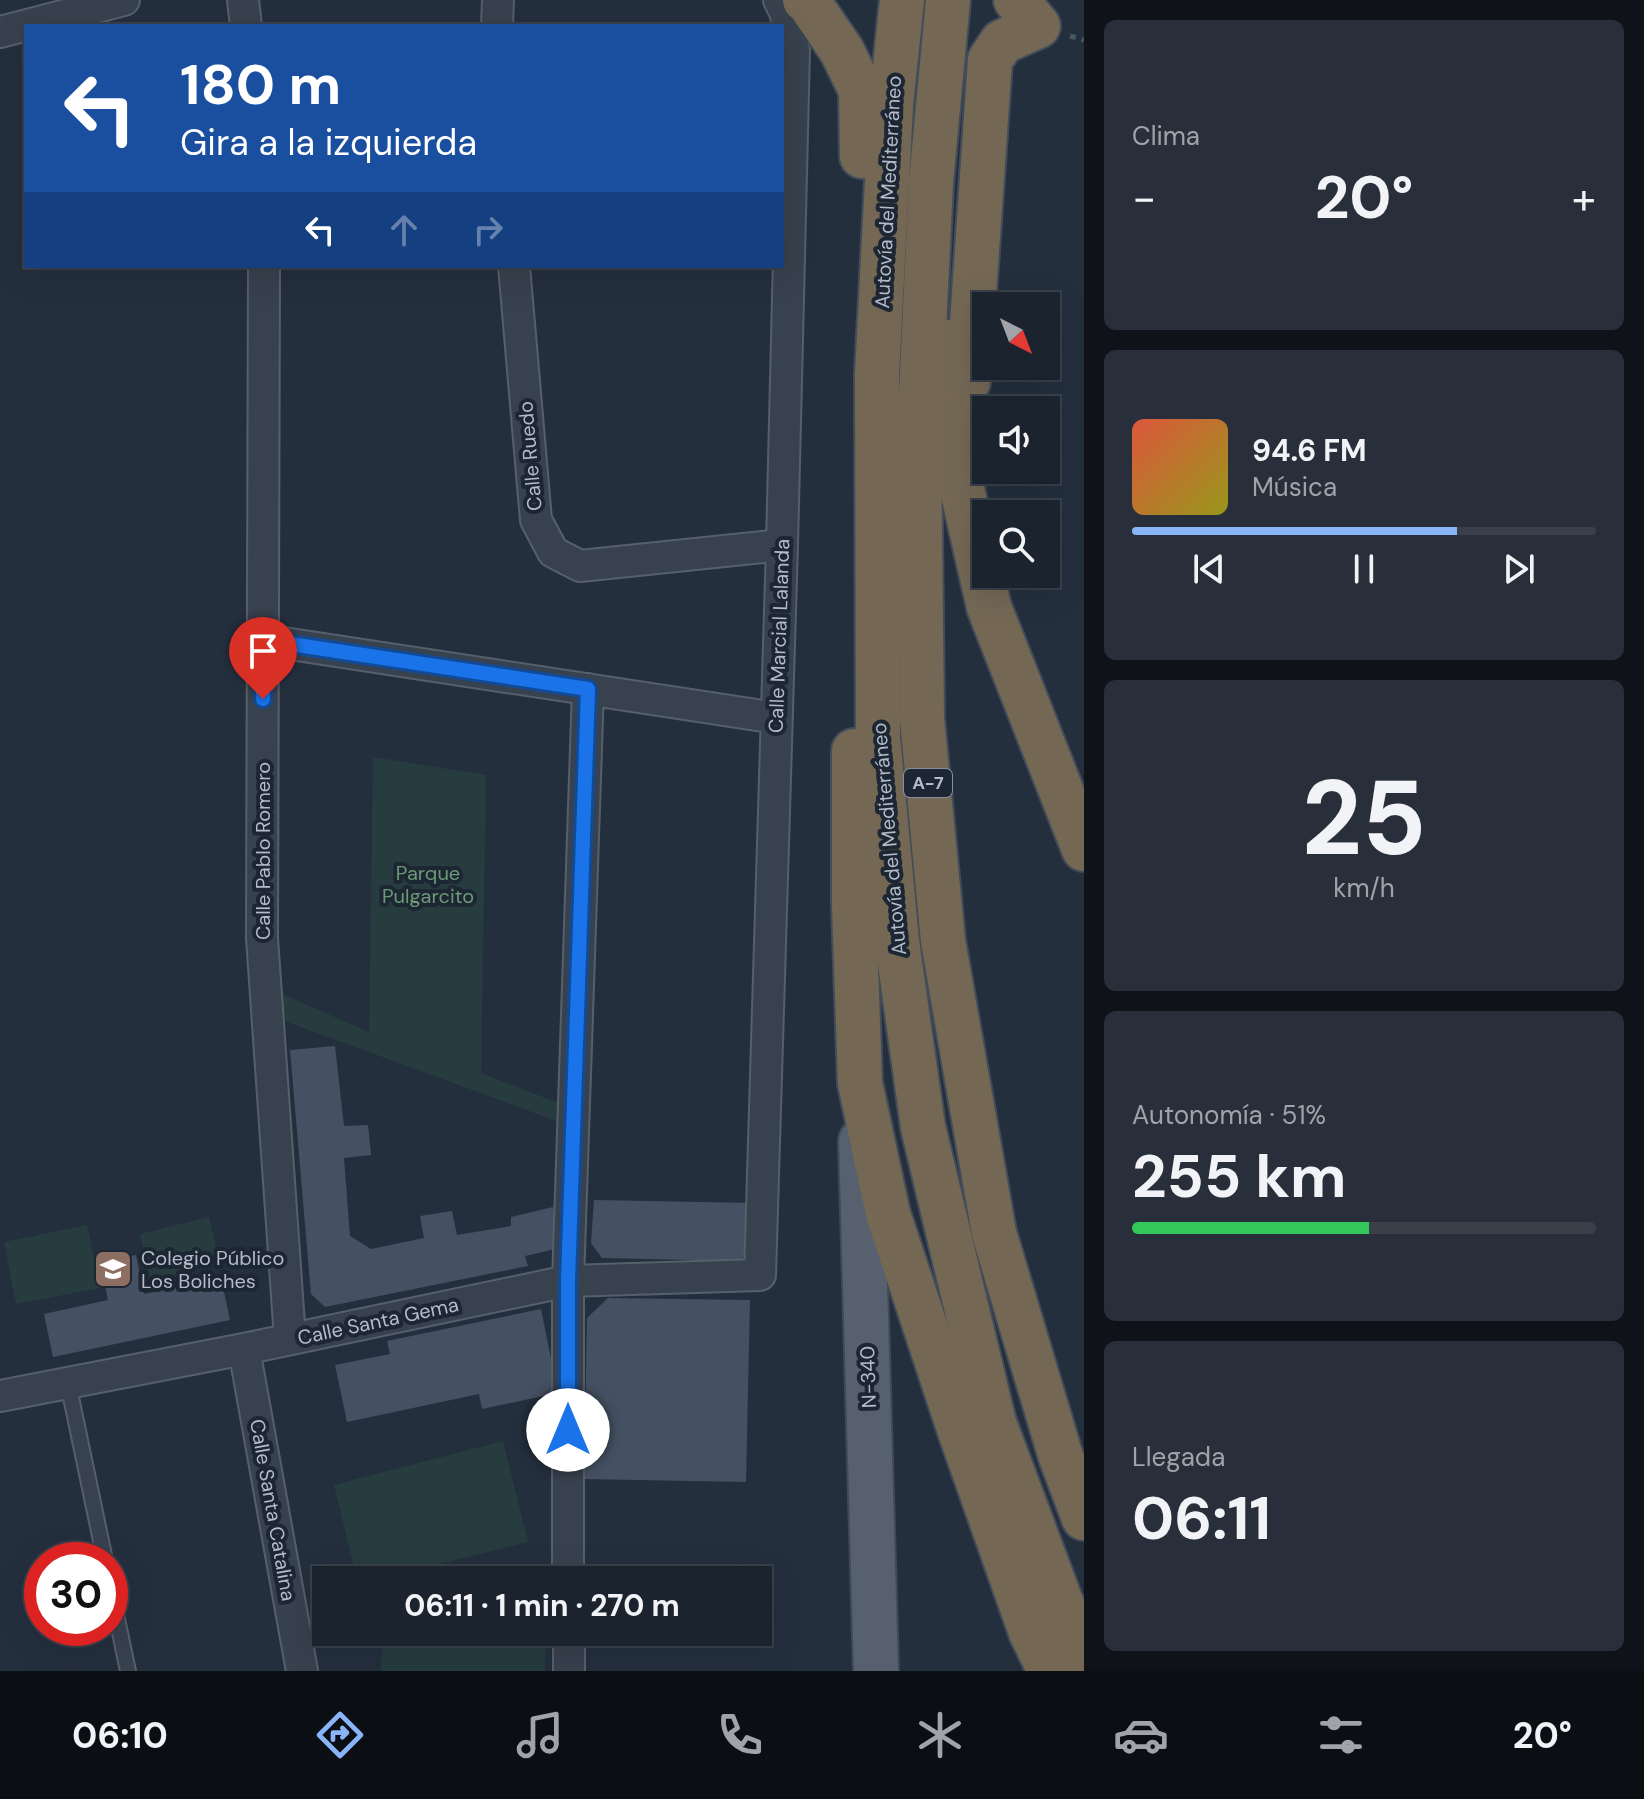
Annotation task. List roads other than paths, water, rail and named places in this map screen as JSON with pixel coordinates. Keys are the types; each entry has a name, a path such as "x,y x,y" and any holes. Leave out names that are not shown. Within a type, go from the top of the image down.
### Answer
{"highway":[{"path":"805,0 842,51 861,90 863,225 882,285"},
{"name":"Autovía del Mediterráneo","path":"902,0 891,105 877,374 878,737 897,941 923,1127 994,1423 1060,1600 1084,1652"},
{"path":"962,489 990,60 1002,42 1038,26 1016,0"},
{"path":"947,15 958,136 947,362 962,489 989,607 1084,849"},
{"name":"A-7","path":"947,15 931,182 919,437 922,719 941,925 994,1233 1060,1454 1084,1518"},
{"path":"877,374 852,523 854,905 860,1083 888,1214 1031,1632 1050,1671"}],"main road":[{"name":"N-340","path":"860,1083 876,1671"}],"street":[{"path":"31,24 124,0"},
{"path":"243,0 246,24"},
{"path":"497,24 498,0"},
{"name":"Calle Marcial Lalanda","path":"760,1275 794,50 779,0"},
{"path":"0,32 24,26"},
{"name":"Calle Pablo Romero","path":"264,268 262,938 290,1339"},
{"name":"Calle Ruedo","path":"514,268 536,520 553,552 580,566 782,545"},
{"path":"264,640 776,718"},
{"path":"568,1566 568,1281 588,689"},
{"name":"Calle Santa Gema","path":"0,1396 568,1281 760,1275"},
{"name":"Calle Santa Catalina","path":"244,1349 302,1671"},
{"path":"569,1646 569,1671"}],"lane":[{"path":"68,1383 101,1542"},
{"path":"123,1646 128,1671"}],"place":[{"name":"Colegio Público Los Boliches","path":"113,1269"}],"park label":[{"name":"Parque Pulgarcito","path":"428,884"}]}
